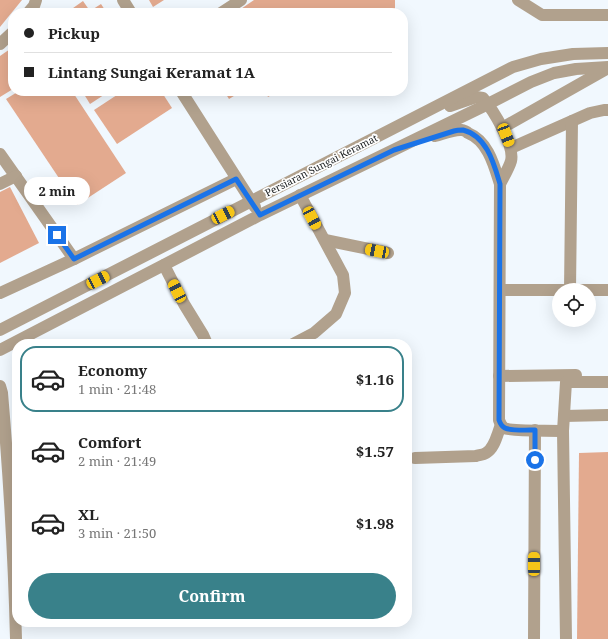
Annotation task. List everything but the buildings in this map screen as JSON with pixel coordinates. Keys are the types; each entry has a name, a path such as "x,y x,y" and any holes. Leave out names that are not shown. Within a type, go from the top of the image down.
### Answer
{"street":[{"path":"229,8 241,0"},
{"path":"518,0 542,15 608,15"},
{"path":"0,44 8,37"},
{"name":"Persiaran Sungai Keramat","path":"0,330 513,67 541,59 573,54 608,53"},
{"path":"502,128 608,68"},
{"name":"Persiaran Sungai Keramat","path":"21,339 260,215 531,82 554,73 576,69 608,68"},
{"path":"184,96 260,215"},
{"path":"425,112 476,98 483,98 506,135 511,148 511,160 500,184"},
{"path":"511,148 590,113 608,110"},
{"path":"570,283 572,121"},
{"path":"394,150 454,131 462,130 472,134 480,140 485,147 493,161 500,184 499,420 501,425 505,428 523,430 563,430"},
{"path":"0,154 74,259"},
{"path":"0,184 16,176"},
{"path":"0,294 236,179"},
{"path":"300,195 344,275 345,293 336,314 314,333 303,339"},
{"path":"325,240 388,253"},
{"path":"164,265 184,304 205,339"},
{"path":"500,290 552,290"},
{"path":"596,290 608,290"},
{"name":"Persiaran Sungai Keramat","path":"0,350 12,344"},
{"path":"499,376 608,375"},
{"path":"566,639 563,430 566,382 608,382"},
{"path":"1,391 11,437 12,464"},
{"path":"564,416 608,415"},
{"path":"415,458 476,456 485,453 490,450 494,444 501,425"},
{"path":"534,639 535,430"},
{"path":"16,627 16,639"}],"route":[{"path":"57,235 74,259 236,179 260,215 394,150 454,131 462,130 472,134 480,140 493,161 500,184 499,420 501,425 505,428 535,430 535,460"}]}
